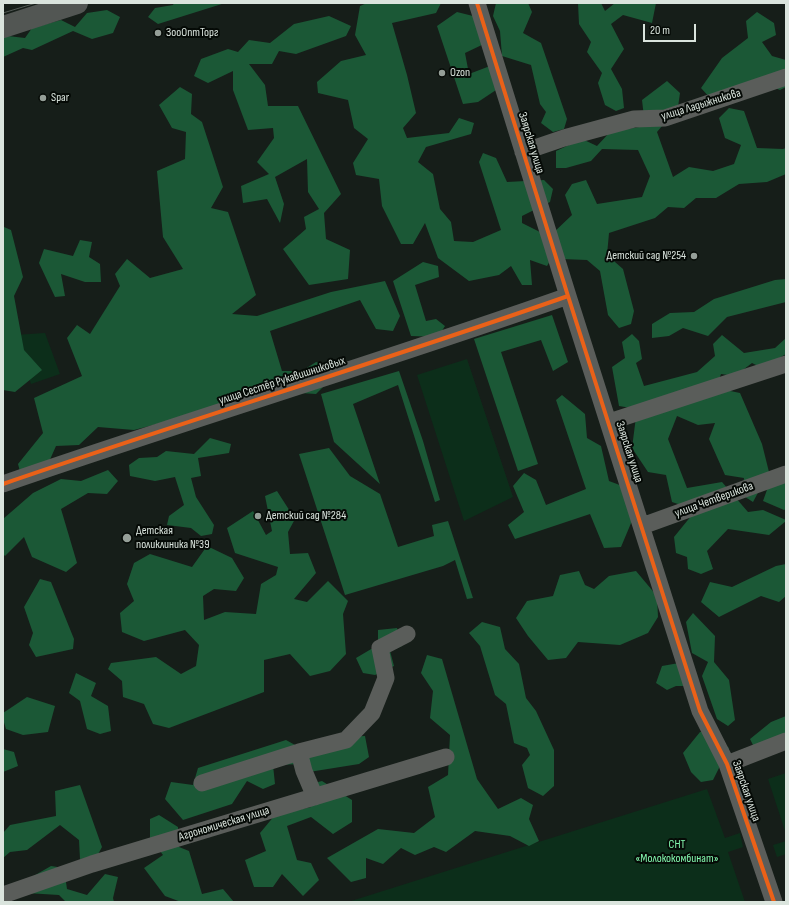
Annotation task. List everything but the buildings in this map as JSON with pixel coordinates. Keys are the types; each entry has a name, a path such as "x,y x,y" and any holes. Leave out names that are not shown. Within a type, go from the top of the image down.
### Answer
{"main road":[{"path":"3,27 77,3"}],"street":[{"name":"Заярская улица","path":"476,3 700,711 727,764 774,902"},
{"name":"улица Ладыжникова","path":"523,152 564,138 634,119 665,118 786,77"},
{"name":"улица Сестёр Рукавишниковых","path":"3,484 252,401 463,333 568,296"},
{"path":"609,422 786,364"},
{"name":"улица Четверикова","path":"642,526 786,474"},
{"path":"202,783 299,752 346,740 372,713 386,678 380,648 407,634"},
{"path":"727,764 786,741"},
{"path":"299,752 304,770 315,796"},
{"name":"Агрономическая улица","path":"3,895 92,864 446,757"}],"green space":[{"path":"174,3 225,3 158,24 148,17 155,8 173,5"},
{"path":"367,3 441,3 436,13 392,23 416,113 403,128 407,138 449,133 459,118 474,123 471,134 426,147 418,162 433,174 440,209 451,222 454,241 473,242 501,230 479,162 483,153 496,158 507,182 544,180 553,189 550,202 522,216 522,223 544,234 553,256 547,266 530,260 532,285 522,285 511,266 499,275 469,281 438,258 425,223 413,244 401,244 382,206 379,179 356,175 353,163 368,139 354,128 348,100 318,93 317,82 341,61 366,55 355,35 360,6"},
{"path":"496,3 528,3 532,12 523,33 541,43 567,119 564,129 553,132 541,123 546,112 540,104 531,65 502,56 500,31 493,16"},
{"path":"578,3 601,3 605,11 615,3 656,3 652,23 623,15 611,24 624,49 611,69 622,89 624,108 616,111 605,105 598,83 602,73 587,52 591,42 579,24"},
{"path":"107,10 120,17 113,33 92,39 73,31 32,50 23,48 3,57 3,38 8,36 25,38 32,28 61,20 75,27 87,13"},
{"path":"457,12 477,17 486,43 465,53 469,74 490,66 499,88 478,102 463,104 437,26"},
{"path":"757,12 774,23 776,35 762,42 772,56 786,60 786,87 780,90 755,80 711,99 701,88 722,58 748,38 746,21"},
{"path":"329,16 351,26 346,36 296,54 279,51 272,64 249,64 265,85 268,106 298,106 341,194 324,213 326,239 350,250 348,279 309,285 283,249 306,229 304,217 319,209 308,192 307,159 275,177 284,204 280,223 267,199 243,203 241,186 269,174 257,162 274,138 273,128 248,130 233,90 233,71 208,83 194,76 201,59 228,49 238,52 249,40 270,43 294,24"},
{"path":"667,81 680,93 678,107 657,132 673,177 689,167 713,171 734,164 741,145 725,138 719,118 729,108 744,111 757,148 786,148 786,174 767,182 739,184 716,198 696,198 684,208 668,207 655,218 609,233 607,255 623,269 634,311 631,324 619,328 608,315 600,271 587,260 562,259 552,234 572,215 565,195 572,184 586,180 597,204 642,197 650,176 638,150 602,149 591,161 566,168 556,168 556,151 582,139 597,146 610,132 645,126 642,100"},
{"path":"180,87 192,94 191,114 202,122 223,187 211,208 228,212 256,295 232,314 257,316 331,292 385,281 400,316 393,331 376,329 360,300 270,331 282,371 302,371 316,362 328,364 333,377 316,394 269,391 257,385 242,402 134,430 98,427 79,445 56,446 44,473 22,479 18,464 43,433 34,398 82,376 67,338 77,325 90,334 120,286 115,274 127,259 150,278 183,269 163,237 157,171 185,159 186,132 172,128 159,105"},
{"path":"4,227 11,230 23,277 14,296 24,350 42,370 15,392 3,390"},
{"path":"80,240 92,242 89,257 100,264 101,282 85,282 61,274 65,296 55,297 39,263 44,249 73,256"},
{"path":"423,262 438,266 439,277 415,285 426,321 436,319 445,326 438,337 411,336 393,281"},
{"path":"786,279 786,302 727,317 708,336 683,328 669,336 652,338 652,324 670,313 694,312 714,299 775,280"},
{"path":"552,315 568,362 553,371 541,340 501,352 538,464 518,471 474,339"},
{"path":"45,333 60,374 31,384 15,335"},
{"path":"632,334 639,341 642,359 636,363 644,386 697,372 715,356 713,344 722,335 744,353 775,348 786,338 786,354 762,368 752,363 735,376 721,374 716,388 740,393 762,444 769,472 753,502 742,495 744,478 725,475 709,439 715,423 698,425 677,416 668,439 687,488 722,482 748,512 763,510 786,520 769,535 728,529 707,551 713,569 701,574 688,569 687,557 676,553 674,537 696,510 672,502 666,475 648,472 632,448 637,409 619,406 612,367 625,358 622,342"},
{"path":"467,359 513,497 464,521 417,375"},
{"path":"399,371 423,441 440,500 435,502 398,385 353,404 380,484 334,442 321,394"},
{"path":"562,395 585,414 587,438 601,446 609,481 625,487 634,516 621,547 604,548 590,514 515,539 508,525 524,512 513,486 524,473 536,480 546,505 586,489 556,400"},
{"path":"210,438 231,444 229,453 198,458 201,476 191,478 196,497 214,525 212,534 201,536 191,528 167,525 169,516 184,505 175,477 155,481 130,476 129,465 139,458 157,457 166,451 194,454"},
{"path":"329,448 350,476 380,494 398,547 434,536 432,525 448,521 473,598 467,599 455,560 443,566 345,595 299,454"},
{"path":"108,470 118,481 107,494 88,493 61,509 77,563 66,572 32,557 24,537 5,556 3,554 3,519 33,493 61,479 81,481"},
{"path":"786,480 786,509 784,510 763,501 768,487"},
{"path":"277,491 295,519 288,532 290,554 308,553 316,573 294,599 307,602 328,581 348,601 343,614 346,654 330,671 310,676 290,654 264,660 264,692 169,728 153,724 144,704 123,697 122,681 108,669 111,663 156,657 181,674 196,666 199,645 185,630 144,641 122,632 120,613 134,601 127,584 134,563 150,554 192,567 207,546 232,558 244,578 236,591 214,589 203,596 204,620 225,612 256,614 261,584 276,575 278,567 235,553 227,528 253,511 266,535 272,531 265,496"},
{"path":"786,564 786,596 779,602 761,596 719,617 701,602 710,582 732,587 776,566"},
{"path":"579,571 585,585 594,589 609,576 636,571 657,596 658,617 648,633 620,645 578,642 566,658 548,660 528,636 516,618 527,601 553,596 560,575"},
{"path":"40,579 51,582 74,639 73,649 36,657 29,645 33,633 24,607"},
{"path":"693,613 715,636 714,662 729,680 735,720 728,726 717,719 702,676 708,662 692,653 686,622"},
{"path":"482,622 500,627 505,649 519,664 526,698 536,711 554,750 554,786 543,796 528,788 522,765 530,755 527,748 514,743 506,704 495,695 480,646 469,633"},
{"path":"397,628 402,646 390,651 394,666 375,675 363,673 356,658 378,645 378,630"},
{"path":"427,655 442,659 477,779 498,809 521,798 533,805 529,819 539,841 529,846 510,836 475,831 446,852 434,847 415,855 401,848 383,864 366,858 366,878 351,882 327,858 378,829 414,833 435,817 428,787 448,775 450,735 430,718 433,691 421,673"},
{"path":"679,663 688,686 676,686 667,690 656,683 662,666"},
{"path":"76,673 96,683 91,696 108,706 111,731 100,734 87,729 80,701 69,693"},
{"path":"27,697 55,706 48,732 23,735 6,729 3,713"},
{"path":"786,716 786,750 755,749 750,739 771,722"},
{"path":"708,731 729,748 713,780 701,782 691,772 683,753 700,732"},
{"path":"365,736 369,757 359,764 309,772 304,764 273,765 275,784 263,789 247,781 232,804 183,820 165,799 171,782 193,785 198,768 286,740 306,751 343,737"},
{"path":"3,749 14,752 18,766 3,772"},
{"path":"786,773 786,834 768,779"},
{"path":"322,781 352,800 352,822 333,834 311,817 287,826 297,860 311,863 319,880 303,896 282,874 273,887 254,887 245,860 266,851 260,833 275,815 311,807 310,784"},
{"path":"80,785 102,847 96,858 80,859 79,840 60,825 27,850 10,852 3,858 3,833 10,825 56,816 55,791"},
{"name":"СНТ «Молококомбинат»","path":"707,789 725,838 740,833 743,847 728,852 745,902 348,902"},
{"path":"159,815 178,827 179,847 189,851 202,894 223,889 234,902 181,902 165,896 144,868 163,855 150,838 150,819"},
{"path":"786,841 786,854 777,857 773,845"},
{"path":"51,866 64,868 67,889 87,895 105,874 118,877 113,898 114,902 66,902 59,895 26,893 23,882"}],"tram line":[{"path":"3,13 36,3"}],"cycle path":[{"path":"477,3 568,296 700,711 727,764 774,902"},
{"path":"3,484 568,296"}],"place":[{"name":"ЗооОптТорг","path":"158,33"},
{"name":"Ozon","path":"442,73"},
{"name":"Spar","path":"43,98"},
{"name":"Детский сад №254","path":"694,256"},
{"name":"Детский сад №284","path":"258,516"},
{"name":"Детская поликлиника №39","path":"127,538"}]}
